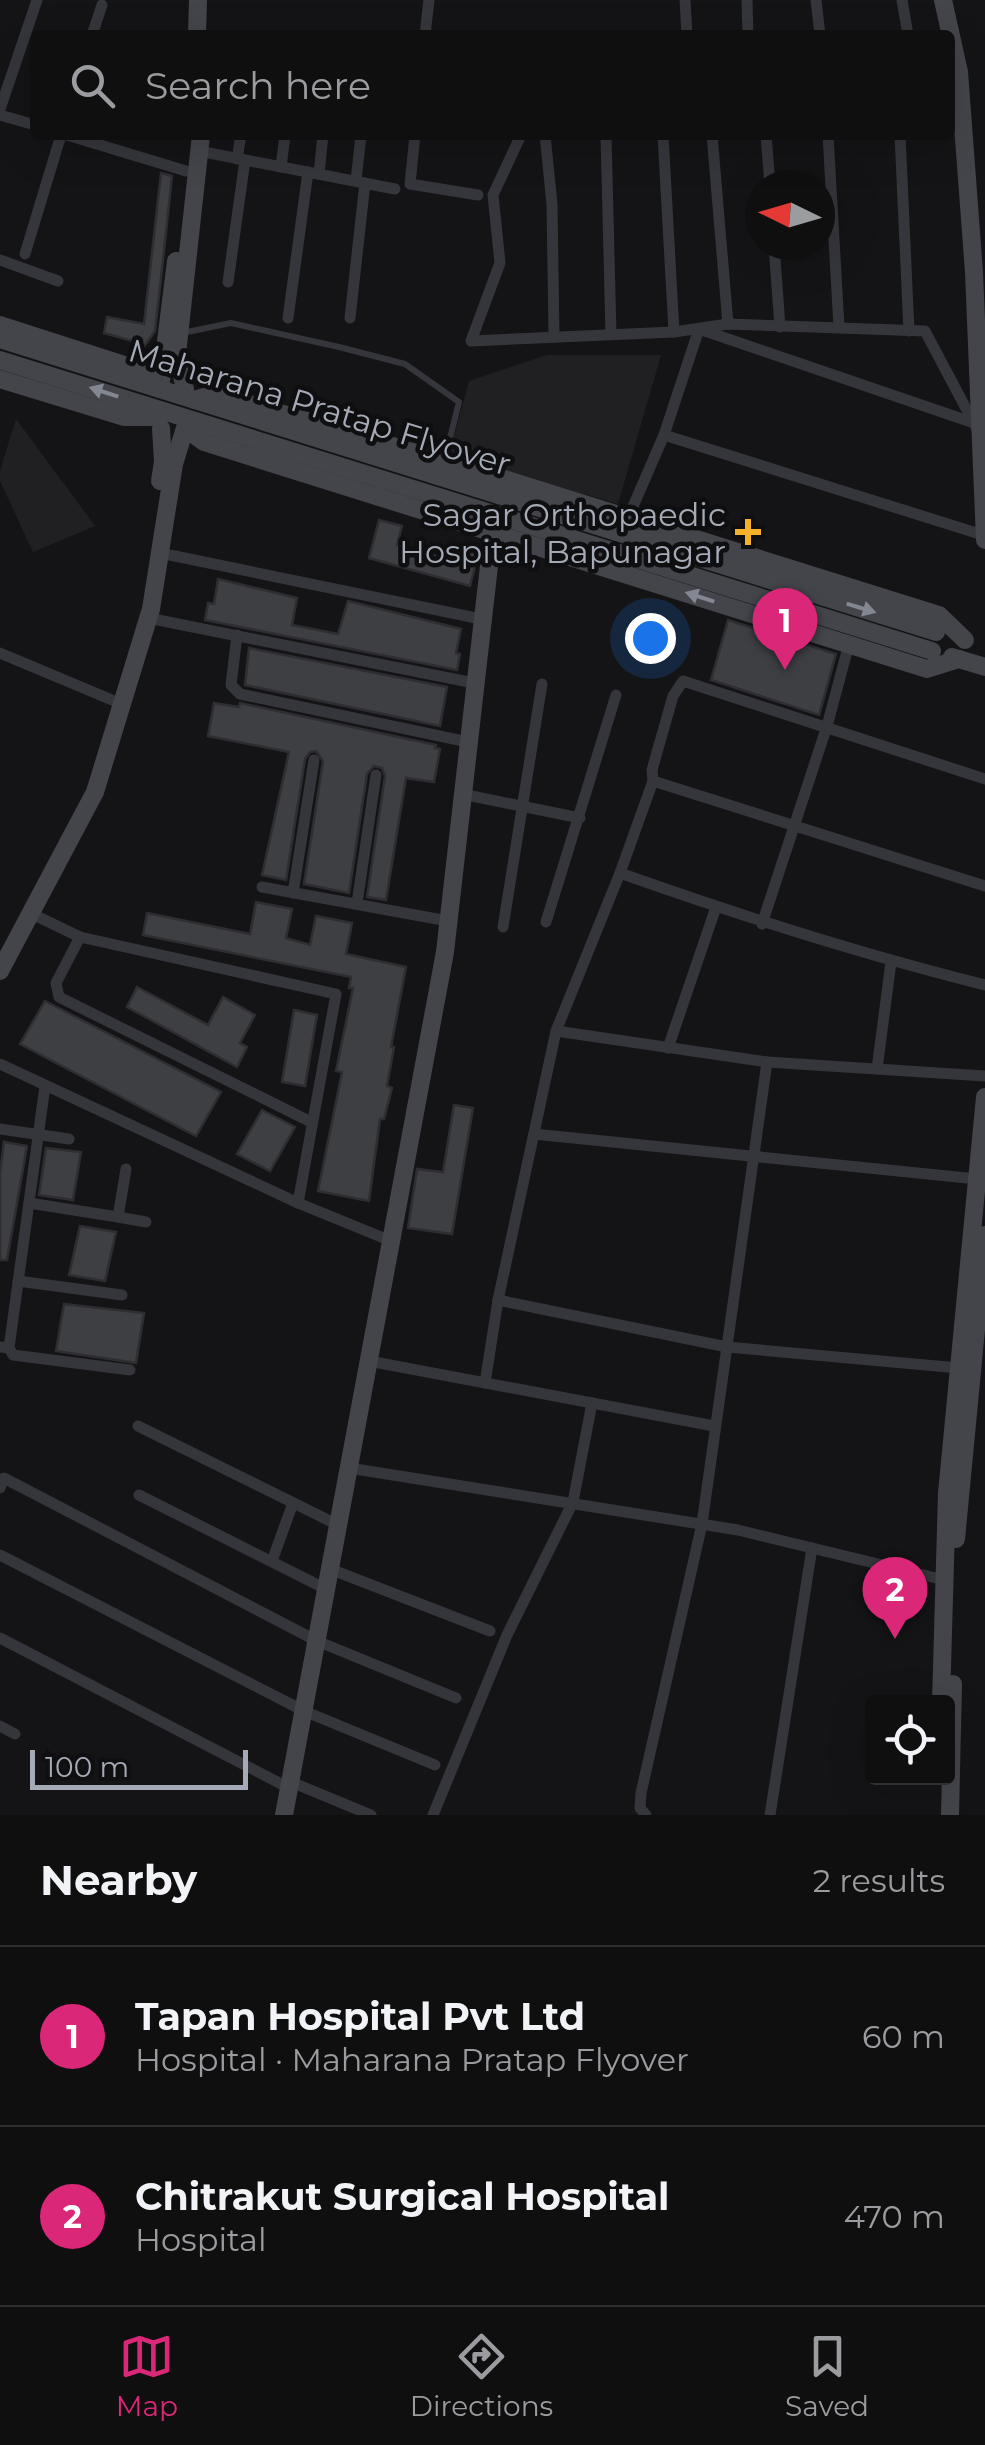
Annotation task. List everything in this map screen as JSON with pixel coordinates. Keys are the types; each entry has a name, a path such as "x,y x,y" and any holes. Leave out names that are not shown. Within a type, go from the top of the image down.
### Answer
{"street":[{"path":"30,123 0,112 37,0"},
{"path":"197,30 198,0"},
{"path":"208,30 209,0"},
{"path":"426,30 429,0"},
{"path":"685,0 687,30"},
{"path":"747,0 748,30"},
{"path":"816,0 819,30"},
{"path":"902,0 907,30"},
{"path":"943,0 948,30"},
{"path":"94,30 102,5"},
{"path":"664,435 984,538 974,272 959,72 955,62"},
{"path":"24,254 62,140"},
{"path":"81,140 186,171"},
{"path":"0,946 84,788 139,607 163,462 152,399 160,389 186,171 196,140"},
{"path":"196,140 241,159 394,189"},
{"path":"0,971 95,792 148,618 174,464 185,428 194,416 178,354 196,140"},
{"path":"228,282 240,140"},
{"path":"282,167 285,140"},
{"path":"288,318 322,140"},
{"path":"350,318 361,140"},
{"path":"414,140 410,184 478,195"},
{"path":"519,140 493,195 500,263 471,341 674,332 728,324 925,331 978,430"},
{"path":"546,140 552,204 554,336"},
{"path":"606,140 612,334"},
{"path":"663,140 674,332"},
{"path":"712,140 728,324"},
{"path":"766,140 769,170"},
{"path":"828,140 839,327"},
{"path":"900,140 909,331"},
{"path":"0,260 58,281"},
{"path":"775,260 780,328"},
{"path":"0,325 140,370 160,389"},
{"path":"699,329 978,430"},
{"path":"628,518 664,435 699,329"},
{"name":"Maharana Pratap Flyover","path":"0,339 965,640"},
{"name":"Maharana Pratap Flyover","path":"0,360 985,667"},
{"path":"0,379 124,418 156,422 173,432 185,428"},
{"path":"160,389 172,385 190,394 215,394 939,615 965,640 985,648"},
{"path":"185,428 204,442 927,669 960,659"},
{"path":"284,1815 448,921 493,531"},
{"path":"160,553 482,619"},
{"path":"148,618 474,683"},
{"path":"237,635 231,685 240,694 468,742"},
{"path":"762,924 827,726 848,644"},
{"path":"0,653 112,700"},
{"path":"485,1383 498,1300 556,1031 620,873 652,781 673,696 683,681 985,779"},
{"path":"503,927 542,684"},
{"path":"546,922 616,695"},
{"path":"294,893 314,760"},
{"path":"357,903 376,775"},
{"path":"652,781 985,886"},
{"path":"462,794 580,818"},
{"path":"620,873 762,924 985,985"},
{"path":"262,887 448,921"},
{"path":"668,1048 716,907"},
{"path":"30,914 80,937 336,994 298,1203"},
{"path":"80,937 56,982 59,998 311,1122"},
{"path":"876,1069 891,962"},
{"path":"556,1031 767,1062 985,1076"},
{"path":"641,1813 702,1524 767,1062"},
{"path":"0,1064 298,1203 391,1241"},
{"path":"46,1086 5,1347 13,1355 130,1370"},
{"path":"941,1695 947,1493 985,1097"},
{"path":"0,1128 70,1139"},
{"path":"534,1134 977,1178"},
{"path":"118,1217 126,1169"},
{"path":"29,1203 146,1222"},
{"path":"950,1815 955,1552 985,1236"},
{"path":"18,1281 122,1295"},
{"path":"498,1300 727,1347 959,1368"},
{"path":"369,1361 714,1426"},
{"path":"434,1815 507,1635 572,1502 592,1403"},
{"path":"138,1426 338,1525"},
{"path":"349,1468 702,1524 944,1580"},
{"path":"0,1488 4,1478 317,1641 456,1698"},
{"path":"139,1495 326,1588"},
{"path":"272,1561 293,1502"},
{"path":"770,1815 812,1548"},
{"path":"0,1554 304,1711 435,1765"},
{"path":"330,1569 490,1631"},
{"path":"0,1638 290,1785 371,1815"},
{"path":"0,1726 15,1734"},
{"path":"939,1815 940,1785"}],"lane":[{"path":"181,334 232,324 405,364 436,382 459,402 444,462"}],"shaded area":[{"path":"547,355 661,355 618,504 449,455 469,381"},
{"path":"16,419 95,526 33,552 0,481"}],"building":[{"path":"161,173 172,176 161,278 155,331 141,351 142,340 136,342 104,333 107,317 144,324"},
{"path":"379,520 402,526 397,545 442,558 446,545 478,554 470,586 369,558"},
{"path":"218,579 297,598 292,625 338,634 348,601 461,629 457,670 205,620 208,603 214,604"},
{"path":"728,620 836,654 819,715 711,680"},
{"path":"249,648 447,687 440,726 245,685"},
{"path":"214,703 239,707 240,703 436,745 440,749 434,782 406,778 386,900 367,897 385,776 382,768 374,766 367,774 349,893 304,884 323,761 316,751 305,759 286,880 262,875 289,752 208,736"},
{"path":"256,902 292,909 286,938 310,945 316,916 352,923 346,954 406,967 391,1047 387,1086 392,1088 384,1119 380,1119 369,1201 318,1191 342,1072 336,1071 353,988 349,988 351,977 143,935 147,913 250,934"},
{"path":"137,987 208,1025 223,997 255,1015 240,1043 247,1047 237,1067 127,1007"},
{"path":"45,1001 221,1092 196,1136 20,1044"},
{"path":"294,1010 317,1015 305,1086 282,1082"},
{"path":"454,1105 473,1108 452,1234 408,1228 417,1169 443,1172"},
{"path":"262,1110 295,1127 270,1171 237,1154"},
{"path":"4,1142 27,1146 7,1260 0,1260 0,1173"},
{"path":"46,1148 81,1152 73,1200 39,1195"},
{"path":"80,1226 116,1232 105,1281 69,1275"},
{"path":"64,1304 144,1313 136,1363 56,1351"}],"place":[{"name":"Sagar Orthopaedic Hospital, Bapunagar","path":"748,532"},
{"name":"Tapan Hospital Pvt Ltd","path":"785,670"},
{"name":"Chitrakut Surgical Hospital","path":"895,1639"}]}
